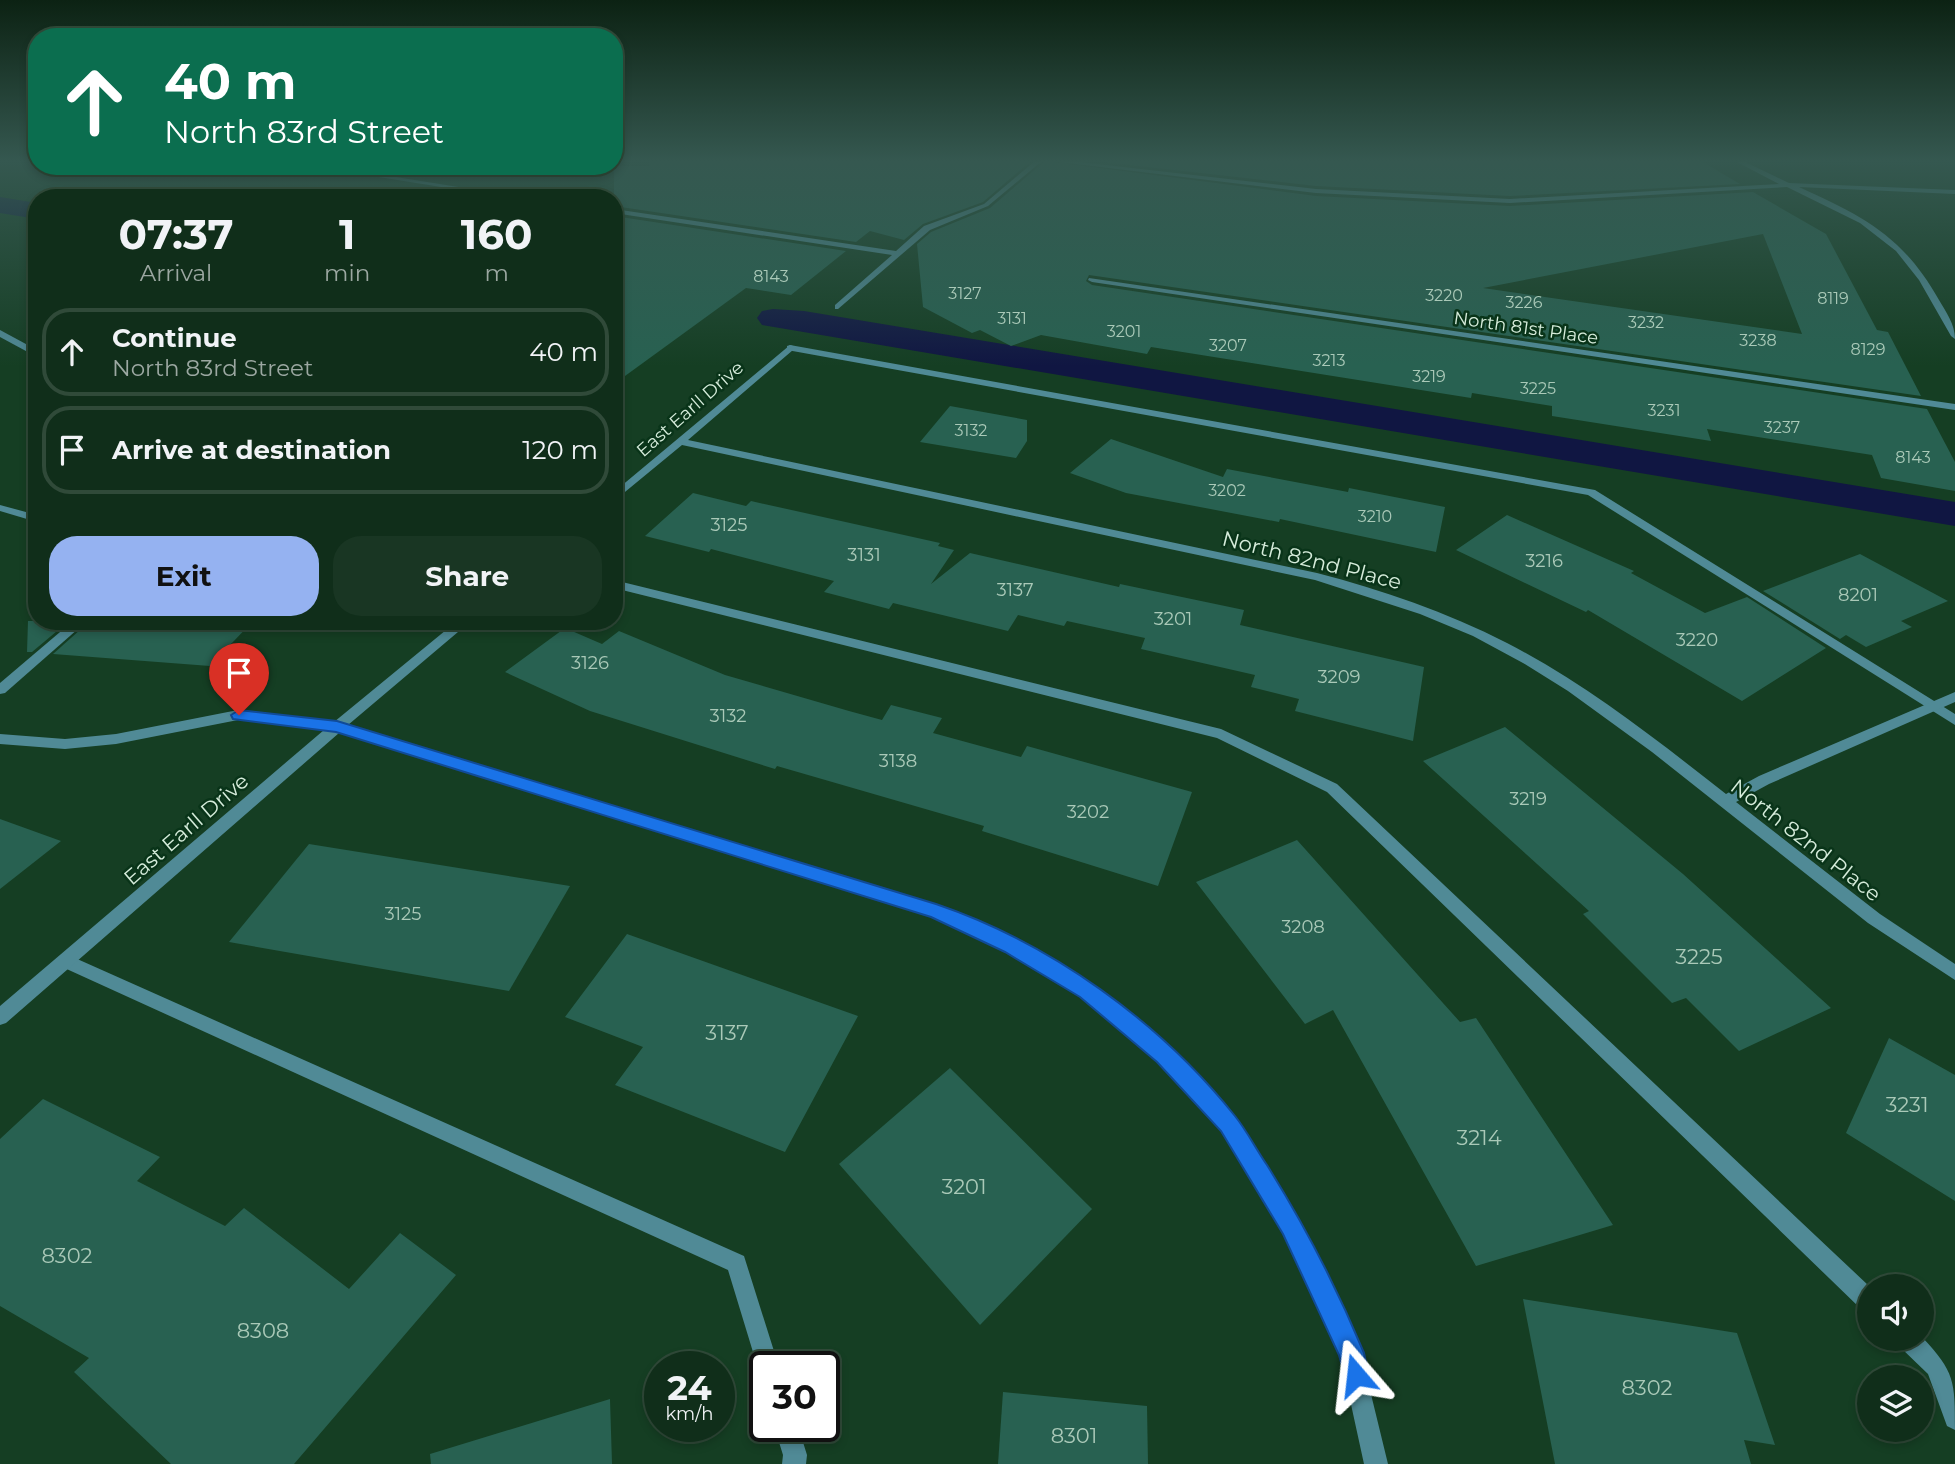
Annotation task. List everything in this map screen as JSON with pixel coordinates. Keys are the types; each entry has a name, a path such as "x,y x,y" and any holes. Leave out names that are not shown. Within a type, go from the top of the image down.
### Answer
{"street":[{"path":"735,229 898,254"},
{"path":"838,307 926,229"},
{"path":"1872,229 1899,250 1955,336"},
{"name":"North 81st Place","path":"1092,280 1955,407"},
{"path":"0,333 28,349"},
{"name":"East Earll Drive","path":"623,491 790,348 1591,492 1932,707"},
{"name":"North 82nd Place","path":"682,442 1303,574 1385,596 1451,622 1526,659 1611,713 1864,911 1955,974"},
{"path":"0,508 28,516"},
{"path":"623,586 1222,734 1332,788 1857,1290"},
{"path":"0,690 70,630"},
{"name":"East Earll Drive","path":"0,1017 337,727 454,630"},
{"path":"1726,801 1764,780 1955,697"},
{"path":"1932,707 1955,720"},
{"path":"0,739 65,744 103,740 239,715 337,727 936,912 1012,946 1087,991 1165,1055 1228,1124 1292,1226 1351,1353 1376,1464"},
{"path":"66,961 737,1263 763,1351"},
{"path":"1920,1351 1937,1367 1955,1418"},
{"path":"791,1442 795,1454 794,1464"}],"building":[{"path":"623,229 702,229 846,251 791,295 746,288 623,377"},
{"path":"771,229 917,229 904,240 870,231 856,242"},
{"path":"938,229 1818,229 1826,234 1877,330 1888,332 1921,396 1089,275 1086,281 1092,285 1927,409 1955,462 1955,491 1881,478 1872,455 1707,429 1711,441 1552,416 1552,406 1472,393 1471,398 1151,347 1147,354 1041,335 1011,346 980,330 972,333 923,307 917,244","holes":["1763,234 1802,334 1483,288"]},
{"path":"950,406 1027,420 1027,441 1016,458 920,442"},
{"path":"1111,439 1223,477 1227,469 1348,492 1349,488 1445,507 1436,552 1280,519 1279,522 1126,493 1070,473"},
{"path":"693,493 746,506 751,501 940,543 938,546 954,550 931,584 970,553 1119,587 1120,584 1244,610 1240,625 1424,667 1413,741 1295,711 1299,699 1251,687 1255,675 1141,649 1145,638 1067,621 1064,626 1018,615 1008,631 893,603 889,609 824,592 834,581 711,549 709,552 645,536"},
{"path":"1507,515 1634,571 1631,573 1705,613 1747,597 1826,648 1742,701 1588,610 1586,612 1456,550"},
{"path":"1860,554 1948,601 1901,621 1912,627 1866,647 1846,635 1840,639 1763,591"},
{"path":"28,621 28,630 58,630 32,652 27,652"},
{"path":"80,630 244,630 210,666 53,654"},
{"path":"562,630 570,630 602,644 619,631 725,675 849,711 882,720 891,705 942,718 933,733 1021,757 1027,746 1192,792 1158,886 982,831 984,826 777,766 775,769 590,711 505,672"},
{"path":"1505,727 1683,874 1831,1008 1739,1051 1686,998 1672,1003 1583,914 1589,911 1423,761"},
{"path":"0,819 61,841 0,889"},
{"path":"1297,840 1460,1022 1476,1018 1613,1225 1476,1266 1333,1010 1305,1024 1196,882"},
{"path":"309,844 570,886 509,991 229,942"},
{"path":"627,934 858,1016 785,1152 615,1085 643,1047 565,1017"},
{"path":"1889,1038 1955,1075 1955,1201 1846,1133"},
{"path":"950,1068 1092,1209 980,1325 839,1164"},
{"path":"43,1099 160,1157 137,1181 225,1226 244,1208 349,1289 400,1233 456,1275 294,1464 171,1464 74,1372 89,1358 0,1306 0,1139"},
{"path":"1523,1299 1737,1333 1775,1445 1744,1440 1751,1464 1555,1464"},
{"path":"1003,1392 1147,1406 1148,1464 998,1464"},
{"path":"610,1399 612,1464 431,1464 430,1454"}],"waterway":[{"path":"773,318 804,320 1955,514"}],"route":[{"path":"239,715 337,727 936,912 1012,946 1069,979 1165,1055 1228,1124 1292,1226 1351,1353 1356,1375"}]}
